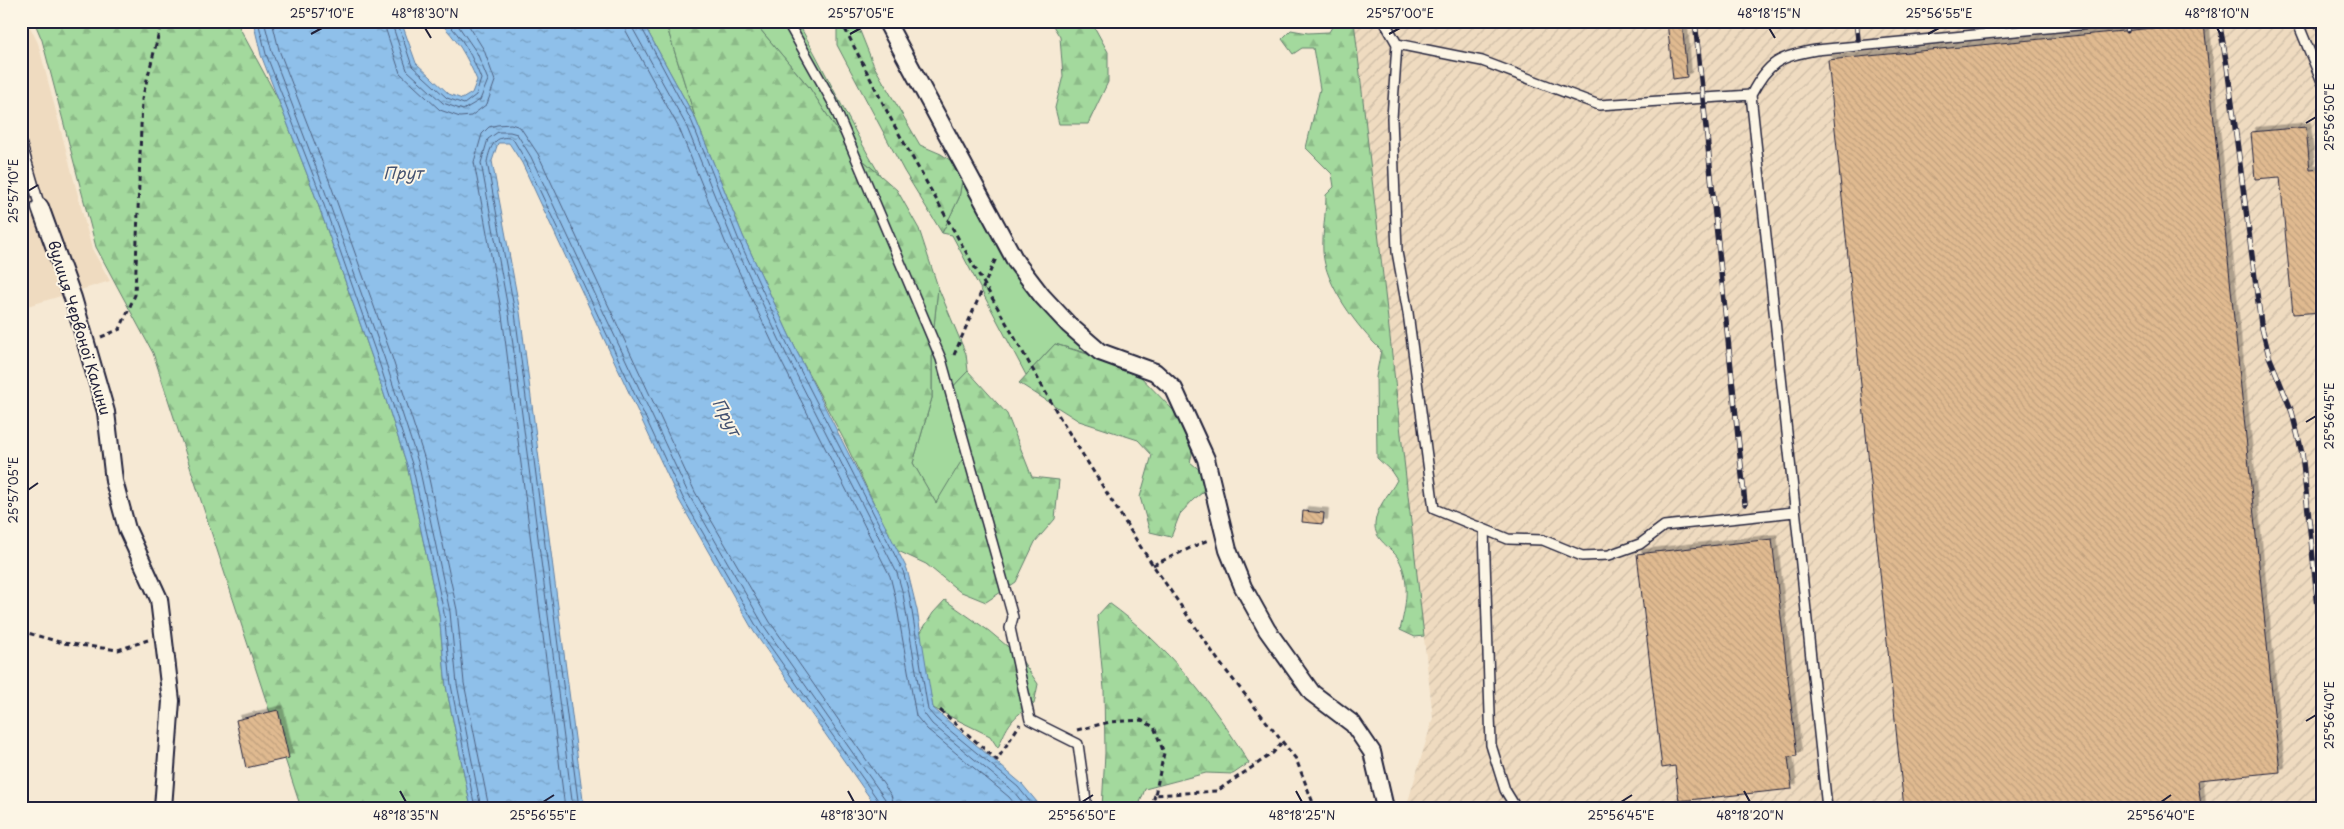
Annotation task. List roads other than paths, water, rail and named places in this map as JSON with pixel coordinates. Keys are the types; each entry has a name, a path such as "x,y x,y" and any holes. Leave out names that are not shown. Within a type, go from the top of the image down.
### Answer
{"street":[{"path":"886,21 1016,262 1042,296 1069,325 1100,352 1155,372 1174,389 1206,459 1224,533 1242,588 1267,630 1312,693 1353,724 1372,752 1385,808"},
{"name":"вулиця Червоної Калини","path":"40,207 86,343 106,412 114,481 122,513 127,529 159,599 171,701 163,808"}],"lane":[{"path":"787,21 832,100 940,359 1013,617 1010,628 1030,720 1078,744 1087,808"},
{"path":"1384,21 1397,44 1392,118 1397,252 1408,313 1434,509 1508,539 1543,540 1582,556 1609,555 1640,544 1664,526 1794,512"},
{"path":"1827,808 1751,95 1762,75 1791,54 1826,49 2122,21"},
{"path":"2297,21 2323,84"},
{"path":"1397,44 1482,61 1599,105 1751,95"},
{"name":"вулиця Червоної Калини","path":"21,142 40,207"},
{"path":"1484,529 1491,745 1504,790 1516,808"}],"water":[{"name":"Прут","path":"253,21 401,21 416,63 449,94 462,99 472,93 477,80 461,48 438,21 642,21 696,120 743,236 797,352 907,569 917,610 933,708 1022,784 1042,808 877,808 754,632 679,500 522,163 509,143 498,143 492,161 520,312 584,808 471,808 446,686 439,614 407,465 373,360 312,187 261,55"}],"railway":[{"path":"1695,21 1745,504"},
{"path":"1856,21 1858,39"},
{"path":"2126,21 2127,31"},
{"path":"2219,21 2227,66 2261,324 2269,356 2292,412 2302,453 2323,655"},
{"path":"2314,21 2323,35"}]}
